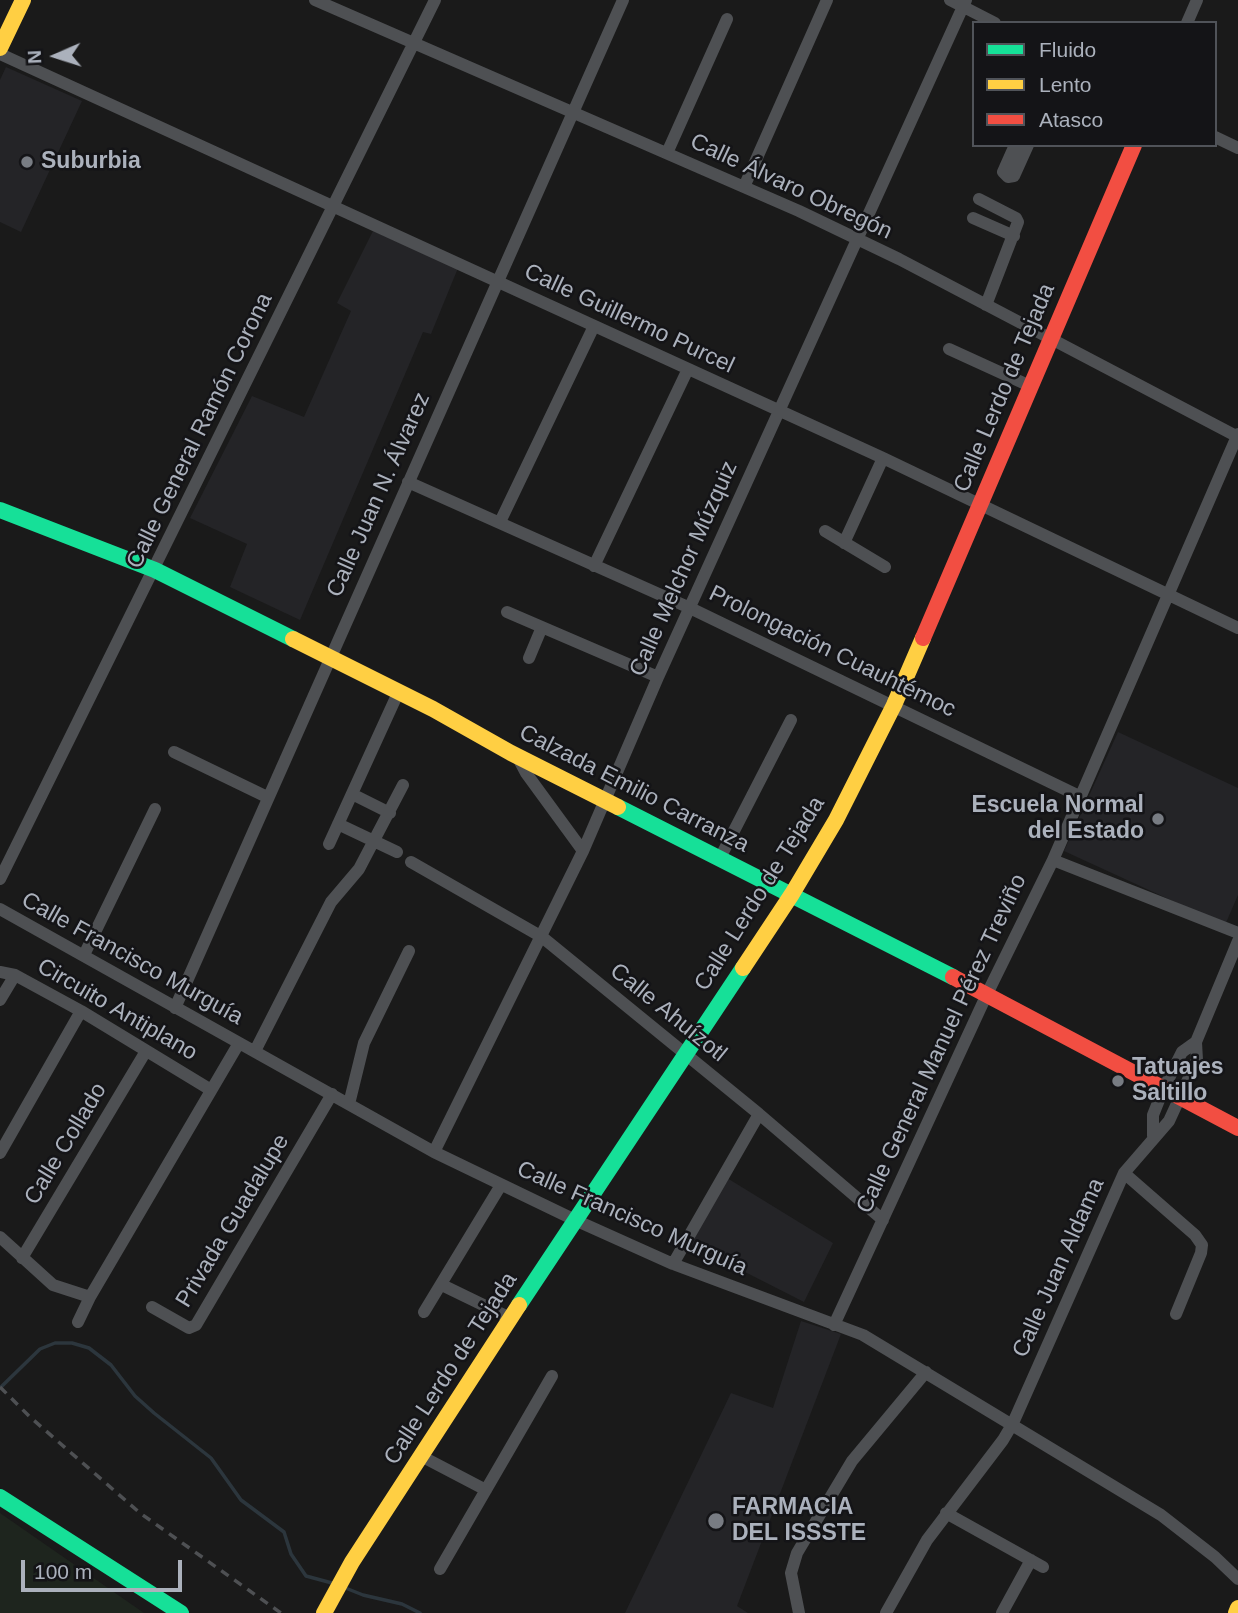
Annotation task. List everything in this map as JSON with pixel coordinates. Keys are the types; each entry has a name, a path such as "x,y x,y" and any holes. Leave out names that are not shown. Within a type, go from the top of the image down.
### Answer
{"street":[{"path":"0,48 23,0"},
{"name":"Calle Álvaro Obregón","path":"315,0 858,239 1238,436"},
{"name":"Calle General Ramón Corona","path":"0,879 435,0"},
{"name":"Calle Juan N. Álvarez","path":"175,1008 623,0"},
{"path":"744,187 827,0"},
{"path":"950,0 964,3 992,21"},
{"path":"1188,21 1197,0"},
{"name":"Calle Melchor Múzquiz","path":"434,1153 583,851 658,677 964,3"},
{"path":"667,153 727,19"},
{"name":"Calle Guillermo Purcel","path":"0,54 883,458 1238,628"},
{"path":"1217,138 1238,148"},
{"path":"1014,147 1003,172 1008,177 1014,176 1027,147"},
{"name":"Calle Lerdo de Tejada","path":"327,1607 352,1562 510,1318 792,894 836,820 894,705 1133,147"},
{"path":"979,200 1016,218 1018,224 986,305"},
{"path":"973,218 1014,236"},
{"path":"500,522 594,326"},
{"path":"949,349 1030,386"},
{"path":"594,566 688,369"},
{"name":"Calle General Manuel Pérez Treviño","path":"834,1325 987,994 1053,860 1238,436"},
{"path":"844,543 883,458"},
{"name":"Prolongación Cuauhtémoc","path":"408,482 690,608 1081,797"},
{"name":"Calzada Emilio Carranza","path":"0,510 155,570 433,709 517,755 987,994 1238,1128"},
{"path":"824,531 885,567"},
{"path":"507,612 658,677"},
{"path":"529,658 542,626"},
{"path":"329,844 398,693"},
{"path":"720,858 791,720"},
{"path":"174,752 267,797"},
{"path":"517,755 526,773 583,851"},
{"path":"255,1052 331,902 359,869 403,785"},
{"path":"352,794 390,813"},
{"path":"84,955 155,809"},
{"path":"338,824 397,852"},
{"path":"1053,860 1238,933"},
{"name":"Calle Ahuízotl","path":"411,862 542,937 883,1220"},
{"name":"Calle Francisco Murguía","path":"0,909 434,1153 673,1264 863,1335 1013,1423 1161,1515 1238,1579"},
{"name":"Calle Juan Aldama","path":"886,1613 913,1562 1013,1423 1124,1173 1153,1136 1169,1121 1197,1060 1196,1042 1238,941"},
{"path":"349,1104 364,1044 409,951"},
{"name":"Circuito Antiplano","path":"0,972 15,975 81,1011 211,1090"},
{"path":"0,1000 15,975"},
{"path":"0,1153 81,1011"},
{"name":"Calle Juan Aldama","path":"1153,1136 1153,1115 1163,1090 1182,1052 1196,1042"},
{"name":"Circuito Antiplano","path":"78,1322 90,1297 239,1043"},
{"name":"Calle Collado","path":"22,1258 146,1051"},
{"name":"Privada Guadalupe","path":"152,1307 189,1328 196,1325 332,1094"},
{"path":"673,1264 758,1114"},
{"path":"1124,1173 1195,1235 1202,1245 1176,1314"},
{"path":"424,1312 501,1185"},
{"path":"0,1237 53,1285 90,1297"},
{"path":"442,1285 510,1318"},
{"path":"799,1613 791,1573 797,1553 852,1461 926,1372"},
{"path":"440,1569 552,1376"},
{"path":"421,1456 486,1490"},
{"path":"0,1497 181,1613"},
{"path":"946,1513 1037,1564 1002,1613"},
{"path":"1236,1613 1238,1608"}],"shaded area":[{"name":"Suburbia","path":"6,67 82,101 21,232 0,222 0,80"},
{"path":"373,231 458,268 431,334 423,332 300,620 230,587 247,544 190,518 252,396 304,417 351,311 337,303"},
{"name":"Escuela Normal del Estado","path":"1118,732 1238,788 1238,895 1225,925 1064,851"},
{"path":"727,1178 833,1243 804,1302 690,1244"},
{"path":"801,1321 841,1334 737,1606 748,1613 625,1613 731,1393 773,1408"},
{"path":"0,1513 144,1613 0,1613"}],"waterway":[{"path":"0,1388 40,1349 55,1343 72,1343 89,1348 111,1365 135,1396 211,1458 241,1500 284,1532 291,1554 306,1576 332,1583"},
{"path":"343,1587 363,1595 402,1604 420,1613"}],"railway":[{"path":"0,1387 30,1417 140,1513 281,1613"}],"traffic: fast":[{"path":"0,510 155,570 293,639"},
{"path":"618,807 953,977"},
{"path":"519,1305 743,968"},
{"path":"0,1497 181,1613"}],"traffic: slow":[{"path":"0,48 23,0"},
{"path":"743,968 792,894 836,820 894,705 923,638"},
{"path":"293,639 433,709 511,753 618,807"},
{"path":"324,1613 352,1562 519,1305"},
{"path":"1236,1613 1238,1608"}],"traffic: jam":[{"path":"923,638 1133,147"},
{"path":"953,977 1238,1128"}],"place":[{"name":"Suburbia","path":"27,162"},
{"name":"Escuela Normal del Estado","path":"1158,819"},
{"name":"Tatuajes Saltillo","path":"1118,1081"},
{"name":"FARMACIA DEL ISSSTE","path":"716,1521"}]}
